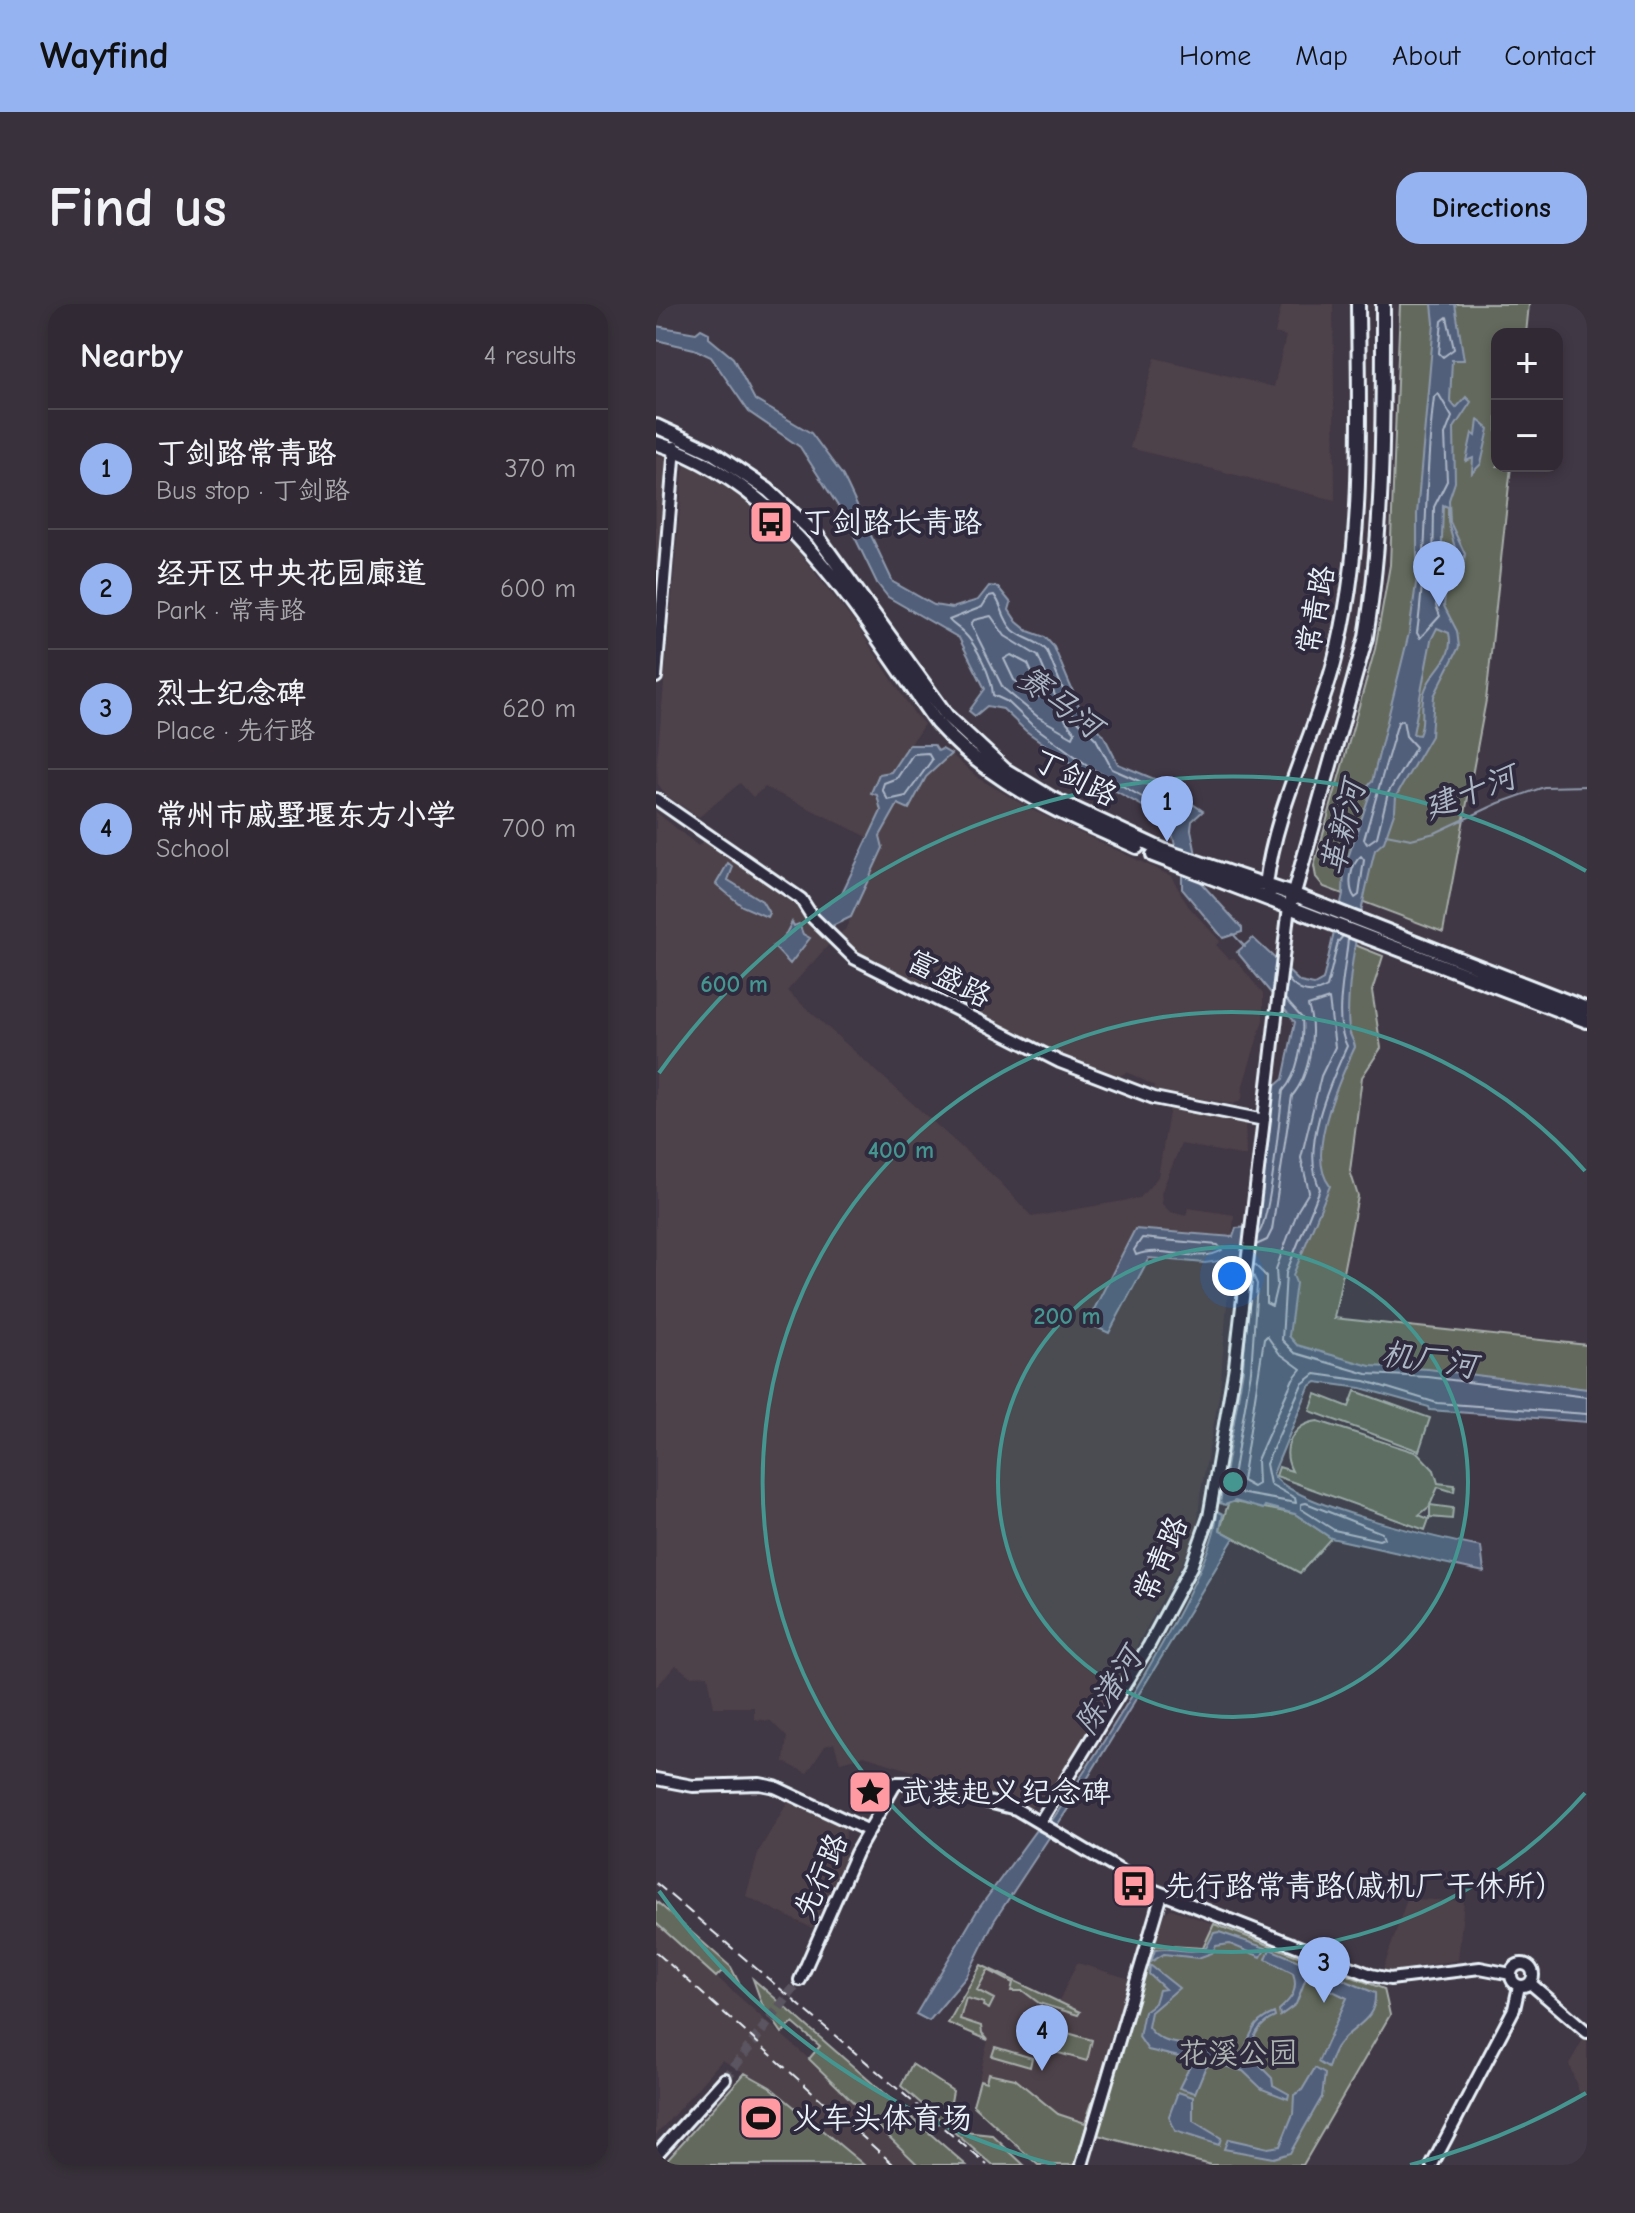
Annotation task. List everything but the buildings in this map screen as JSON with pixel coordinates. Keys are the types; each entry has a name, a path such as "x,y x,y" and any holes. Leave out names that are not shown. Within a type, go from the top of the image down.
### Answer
{"main road":[{"name":"常青路","path":"1266,885 1269,863 1294,776 1334,665 1352,566 1359,462 1358,304"},
{"name":"常青路","path":"1292,900 1366,637 1373,594 1384,465 1383,304"},
{"name":"丁剑路","path":"656,426 710,451 768,490 818,537 947,716 1005,770 1051,798 1168,857"},
{"name":"丁剑路","path":"656,443 703,463 763,504 813,550 937,723 957,746 1016,791 1168,857 1292,900 1587,1021"},
{"name":"丁剑路","path":"1204,869 1266,885"},
{"path":"1266,885 1292,900"},
{"name":"丁剑路","path":"1364,929 1587,1009"}],"street":[{"path":"656,677 676,433"},
{"name":"富盛路","path":"656,799 801,899 813,918 854,958 1060,1062 1154,1098 1264,1120"},
{"name":"常青路","path":"1042,1823 1148,1647 1200,1545 1209,1517 1235,1366 1281,958 1292,900"},
{"path":"656,1779 693,1786 760,1784 775,1787 867,1830"},
{"name":"先行路","path":"800,1980 867,1830 896,1783 913,1783 1016,1809 1162,1894 1380,1977 1390,1979 1480,1968 1511,1974 1516,1966 1525,1965 1532,1971 1524,1984"},
{"path":"1082,2165 1162,1894"},
{"path":"1511,1974 1587,2032"},
{"path":"1432,2165 1514,2009 1524,1984"},
{"path":"656,2155 725,2079"}],"shaded area":[{"path":"1282,304 1333,304 1335,500 1130,448 1155,358 1274,387 1286,336 1275,333"},
{"path":"656,455 666,457 656,578"},
{"path":"691,462 774,521 857,626 924,724 877,795 881,811 870,838 765,787 753,797 740,783 699,817 667,796 658,784 657,762 684,463"},
{"path":"951,754 978,778 1030,809 1171,876 1188,906 1220,941 1216,945 1229,959 1234,958 1263,994 1263,1020 1243,1085 1242,1099 1234,1104 1154,1091 1155,1086 1127,1072 1118,1077 1041,1048 942,992 859,954 838,935 845,930 883,849 880,836 892,811 898,804 909,808 926,777"},
{"path":"656,812 698,846 706,839 799,901 806,921 831,942 787,991 999,1181 1032,1217 1140,1198 1158,1177 1170,1107 1245,1121 1246,1156 1181,1144 1161,1193 1162,1204 1170,1212 1186,1216 1188,1208 1234,1215 1220,1391 1200,1496 1197,1536 1095,1722 1040,1804 1030,1807 864,1756 840,1762 834,1743 825,1746 807,1773 784,1762 787,1737 771,1721 754,1719 754,1707 714,1707 708,1675 690,1676 676,1665 656,1687"},
{"path":"789,1800 846,1826 845,1857 812,1928 746,1896 759,1851"},
{"path":"1407,1899 1464,1901 1458,1960 1382,1973"},
{"path":"1171,1909 1214,1924 1203,1948 1153,1945 1166,1912"},
{"path":"656,1923 809,2059 918,2165 864,2165 771,2087 722,2060 656,2135"},
{"path":"1077,1963 1130,1979 1075,2165 1038,2165 973,2105 988,2040 948,2023 981,1965 1058,2003"},
{"path":"1584,2038 1587,2040 1587,2095 1580,2094 1569,2064"}],"green space":[{"path":"1400,304 1529,304 1527,328 1491,328 1491,472 1510,472 1486,700 1443,932 1324,887 1316,877 1314,866 1375,649 1390,565"},
{"path":"1345,941 1383,956 1372,991 1381,1048 1362,1077 1350,1171 1358,1196 1334,1318 1587,1345 1587,1399 1280,1353"},
{"path":"1355,1391 1430,1418 1419,1451 1310,1411 1316,1394 1349,1407"},
{"path":"1318,1421 1418,1453 1434,1470 1438,1483 1455,1485 1454,1492 1438,1487 1430,1505 1453,1508 1452,1519 1430,1517 1430,1506 1419,1515 1429,1519 1425,1530 1276,1476 1279,1467 1292,1471 1287,1454 1291,1438 1302,1427"},
{"path":"1229,1501 1295,1514 1331,1538 1300,1573 1220,1530"},
{"path":"871,1781 880,1790 871,1799 862,1790"},
{"path":"656,1901 731,1967 740,1985 722,1971 716,1977 656,1923"},
{"name":"花溪公园","path":"1214,1924 1384,1989 1390,2015 1303,2165 1211,2165 1094,2134 1153,1945 1203,1948"},
{"path":"981,1965 1080,2012 1078,2015 1039,2003 1023,1991 1011,1991 1013,1983 988,1970 977,1990 994,1999 989,2009 983,2006 984,2003 966,1998 960,2019 981,2026 988,2040 948,2023"},
{"path":"753,1979 966,2165 918,2165 809,2059 820,2046 793,2023 782,2033 762,2004"},
{"path":"1054,2029 1092,2040 1087,2061 1048,2050"},
{"path":"995,2047 1032,2058 1030,2067 992,2056"},
{"path":"912,2064 953,2091 948,2118 957,2120 964,2132 992,2135 1024,2165 992,2165 901,2086"},
{"name":"火车头体育场","path":"745,2073 770,2087 864,2165 662,2165"},
{"path":"988,2073 1015,2079 1058,2114 1085,2123 1100,2079 1075,2165 1038,2165 973,2105 980,2080 986,2082"}],"water":[{"path":"1432,304 1455,304 1464,360 1452,360 1450,401 1456,408 1466,397 1471,402 1454,428 1455,482 1449,500 1450,522 1465,554 1463,569 1445,596 1444,606 1457,631 1459,647 1434,696 1431,736 1396,796 1395,810 1384,842 1375,850 1349,989 1349,1030 1355,1047 1327,1117 1321,1156 1323,1172 1330,1186 1293,1275 1296,1283 1289,1336 1297,1345 1370,1366 1428,1369 1587,1389 1587,1422 1430,1410 1429,1407 1361,1388 1316,1382 1309,1387 1273,1474 1307,1497 1336,1508 1403,1529 1481,1547 1484,1572 1331,1538 1295,1514 1265,1506 1263,1509 1235,1501 1225,1505 1220,1503 1243,1370 1249,1283 1231,1273 1227,1260 1205,1263 1149,1258 1109,1333 1087,1323 1135,1229 1233,1237 1236,1228 1255,1227 1275,1086 1283,1079 1295,1022 1237,952 1253,938 1300,982 1314,985 1323,980 1343,894 1344,869 1371,791 1368,785 1372,782 1409,633 1417,577 1417,514 1434,323","holes":["1443,505 1448,507 1448,522 1458,559 1444,582 1441,573","1437,628 1449,633 1449,650 1425,690 1421,730 1419,735 1413,734 1431,640"]},
{"path":"656,326 696,333 701,329 709,333 709,338 733,358 755,400 811,433 843,476 893,582 934,605 952,608 978,600 989,586 998,587 1011,603 1009,610 1017,622 1028,631 1045,637 1054,647 1082,713 1103,734 1118,764 1159,781 1203,811 1192,821 1191,830 1202,884 1242,928 1242,932 1223,938 1182,889 1182,873 1169,821 1089,776 1026,731 1003,709 987,706 975,716 969,711 985,689 959,638 888,597 877,583 845,517 800,447 749,412 711,357 694,349 656,340"},
{"path":"1478,420 1489,429 1481,464 1472,473 1473,458 1466,461 1472,433 1476,436"},
{"path":"909,745 934,745 938,751 942,749 951,754 926,777 909,809 898,804 880,836 883,848 851,917 828,928 815,913 841,895 881,811 877,795 871,793 879,774 891,772"},
{"path":"728,863 733,867 728,880 762,901 769,913 767,917 742,906 716,884"},
{"path":"792,922 794,926 799,924 803,934 810,938 790,964 773,946 782,941"},
{"path":"1217,1511 1223,1514 1220,1530 1234,1538 1081,1789 994,1921 967,1976 929,2021 916,2014 977,1911 1036,1830 1043,1833 1145,1674 1196,1578 1211,1540"},
{"path":"1214,1933 1266,1948 1261,1957 1230,1944 1216,1946 1212,1953 1198,1958 1164,1954 1151,1962 1155,1950 1193,1951 1206,1948"},
{"path":"1270,1949 1375,1993 1375,2002 1368,2017 1344,2038 1328,2068 1318,2062 1347,1998 1306,1978 1296,2004 1280,2016 1279,2010 1293,1994 1295,1979 1293,1973 1266,1959"},
{"path":"1150,1965 1179,1988 1151,2012 1148,2027 1163,2040 1199,2047 1216,2056 1215,2065 1206,2066 1195,2093 1179,2088 1193,2060 1148,2050 1139,2037 1144,2011 1155,2003 1159,1990 1165,1989 1149,1974"},
{"path":"1274,2013 1275,2017 1257,2032 1249,2055 1272,2078 1273,2085 1289,2094 1288,2099 1262,2089 1243,2071 1221,2065 1222,2058 1242,2053 1256,2025"},
{"path":"1315,2068 1325,2074 1322,2097 1290,2153 1273,2158 1224,2149 1228,2139 1268,2148 1280,2146 1293,2114 1294,2095 1302,2090"},
{"path":"1178,2092 1193,2097 1193,2121 1221,2138 1219,2145 1175,2131 1169,2116"}],"waterway":[{"name":"建十河","path":"1386,834 1411,839 1435,833 1499,803 1544,787 1587,786"},
{"name":"赛马河","path":"1233,934 1245,947"}],"tunnel":[{"path":"725,2079 800,1980"}],"railway":[{"path":"656,1883 987,2165"},
{"path":"656,1952 894,2165"}],"place":[{"name":"丁剑路长青路","path":"771,522"},
{"name":"经开区中央花园廊道","path":"1439,607"},
{"name":"丁剑路常青路","path":"1167,842"},
{"name":"武装起义纪念碑","path":"870,1792"},
{"name":"先行路常青路(戚机厂干休所)","path":"1134,1886"},
{"name":"烈士纪念碑","path":"1324,2003"},
{"name":"常州市戚墅堰东方小学","path":"1042,2071"},
{"name":"火车头体育场","path":"761,2118"}],"water label":[{"name":"革新河","path":"1343,828"},
{"name":"机厂河","path":"1429,1360"},
{"name":"陈渚河","path":"1108,1691"}]}
